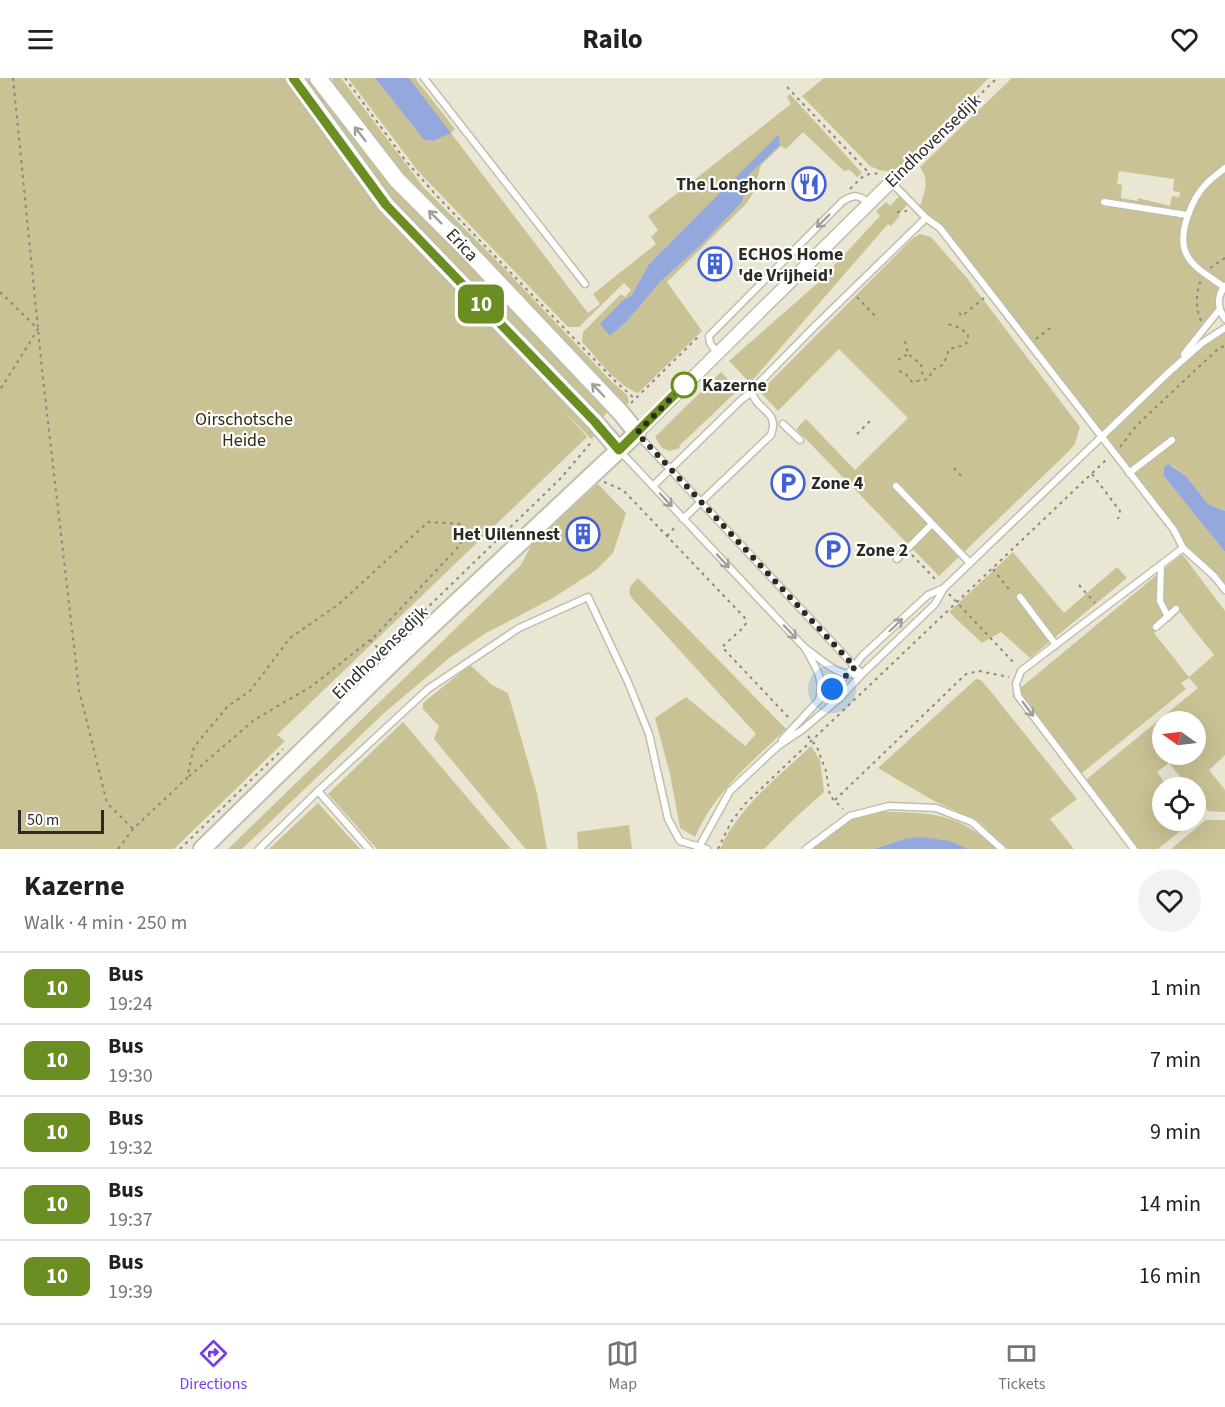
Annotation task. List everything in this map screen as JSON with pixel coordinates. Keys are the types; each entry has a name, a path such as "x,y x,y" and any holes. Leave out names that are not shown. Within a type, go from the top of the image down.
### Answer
{"street":[{"name":"Erica","path":"294,78 386,205 619,450"},
{"name":"Erica","path":"318,78 397,180 465,248 637,433"},
{"name":"Eindhovensedijk","path":"202,849 395,660 637,433 895,178"}],"lane":[{"path":"424,78 585,284"},
{"path":"1225,168 1206,184 1187,215 1183,239 1184,250 1189,260 1224,286 1218,300 1219,310 1225,319"},
{"path":"895,178 926,218 940,228 1174,530 1183,548 1214,576 1225,590"},
{"path":"718,354 710,343 709,336 843,201 852,195 859,195 869,204"},
{"path":"1104,202 1187,215"},
{"path":"653,486 752,392 851,290 926,218"},
{"path":"1168,373 1219,310"},
{"path":"778,746 802,730 841,697 935,604 944,588 1101,437 1168,373 1225,328"},
{"path":"683,519 771,435 774,426 772,418 754,398 752,392"},
{"path":"774,426 785,422 800,440"},
{"path":"637,433 862,674"},
{"path":"1130,473 1172,440"},
{"path":"619,450 805,648 829,667 848,674 862,674"},
{"path":"896,486 970,563"},
{"path":"897,559 932,524"},
{"path":"1134,849 1018,696 1016,684 1021,671 1183,548"},
{"path":"1161,565 1160,601 1168,617"},
{"path":"698,848 730,791 778,746 795,724 855,667 862,656 927,594 944,588"},
{"path":"259,849 428,689 519,628 588,597 628,682 649,734 668,819 680,841 706,849"},
{"path":"1020,597 1054,647"},
{"path":"1156,627 1176,609"},
{"path":"805,648 820,676 819,700"},
{"path":"318,791 369,849"},
{"path":"806,849 850,816 890,806 936,808 972,822 1002,849"}],"path":[{"path":"14,78 38,329 79,690 107,803 134,829"},
{"name":"Erica","path":"345,78 405,160 436,195 635,399"},
{"name":"Eindhovensedijk","path":"895,178 997,78"},
{"path":"787,87 870,173"},
{"path":"1206,328 1198,314 1200,282 1215,264 1225,258"},
{"path":"851,290 878,319"},
{"path":"0,292 38,329"},
{"path":"959,313 962,316 990,293"},
{"path":"899,371 905,373 912,382 928,379 933,370 944,364 950,349 965,345 968,333 948,324"},
{"path":"1030,344 1050,328"},
{"path":"0,390 38,329"},
{"path":"718,849 731,822 745,804 1124,443 1136,426 1224,346 1213,336"},
{"path":"621,414 694,340"},
{"path":"905,341 908,354 921,364 923,380"},
{"path":"898,360 908,354"},
{"path":"857,434 870,421"},
{"name":"Eindhovensedijk","path":"391,644 561,478 602,431"},
{"path":"579,457 603,482 623,490 745,618 744,627 722,646 795,724"},
{"path":"954,468 963,478"},
{"path":"1092,473 1120,511 1118,519"},
{"path":"666,536 683,519"},
{"path":"118,849 134,829 187,778 254,720 312,686 370,640 461,544 463,524 428,522 339,604 290,638 250,691 226,707 194,747 187,778"},
{"path":"906,549 1021,671"},
{"path":"993,568 1007,587 1020,597"},
{"path":"1079,585 1101,611"},
{"path":"370,640 382,652"},
{"path":"834,800 966,674 979,671 1017,679"},
{"path":"802,730 817,747 826,771 830,796 850,816"},
{"path":"180,849 290,742"}],"green space":[{"name":"Oirschotsche Heide","path":"0,78 289,78 363,182 596,434 591,439 562,409 587,437 277,735 285,741 174,849 0,849"},
{"path":"332,78 341,78 424,188 627,395 629,402 625,406 404,176 337,88"},
{"path":"348,78 375,78 424,140 433,141 450,132 409,78 415,78 455,129 451,133 588,313 600,304 593,294 656,244 651,237 658,230 648,216 791,104 787,97 790,94 862,173 857,177 850,170 844,171 803,132 786,149 781,146 761,165 753,193 746,204 667,282 702,331 638,393 615,378 582,342 583,332 621,294 625,297 631,290 624,283 579,327 568,327 418,171","holes":["779,135 780,145 750,174 742,202 701,245 659,283 621,301 631,296 649,264"]},
{"path":"824,78 989,78 894,172 870,166 802,96"},
{"path":"1012,78 1225,78 1225,286 1219,310 1172,368 1225,328 1225,511 1208,504 1186,476 1172,465 1164,467 1163,475 1225,552 1225,590 1183,548 1174,530 940,228 919,210 926,183 920,167","holes":["1119,171 1174,179 1173,191 1180,192 1179,197 1172,196 1170,206 1138,198 1138,201 1121,198 1122,185 1117,184"]},
{"path":"317,84 412,206 609,411 601,419 385,198 309,89"},
{"path":"901,194 908,204 899,214 900,216 891,226 888,224 750,383 729,361 819,282 880,216 876,211 886,202 890,206"},
{"path":"920,234 931,237 966,277 1080,427 1075,444 1067,453 939,576 796,429 806,419 855,470 908,418 839,349 778,411 760,392 913,238"},
{"path":"721,372 738,390 679,446 680,448 669,451 662,448 655,437"},
{"path":"598,484 626,513 613,553 596,570 553,598 486,633 449,658 383,714 242,849 228,849 521,565 533,542"},
{"path":"1013,552 1064,613 1117,567 1127,578 1030,658 1001,632 982,643 949,612"},
{"path":"1182,554 1225,611 1225,755 1209,770 1225,790 1225,812 1208,811 1206,808 1206,777 1181,777 1171,765 1206,765 1206,711 1170,711 1198,688 1189,678 1181,683 1186,689 1159,711 1152,711 1152,716 1077,777 1012,695","holes":["1180,612 1214,655 1189,677 1154,633"]},
{"path":"638,578 786,729 723,792 712,806 695,837 680,828 670,774 655,718 686,697 745,746 756,734 631,597 630,589"},
{"path":"470,665 492,685 508,693 537,793 547,849 526,849 434,739 439,726 423,709 423,703"},
{"path":"976,679 981,680 992,693 1077,799 1050,819 1074,849 1008,849 977,820 934,801 878,768"},
{"path":"403,722 511,849 377,849 328,794"},
{"path":"1152,726 1152,765 1166,765 1157,772 1161,777 1152,777 1152,831 1180,831 1158,849 1136,849 1082,783"},
{"path":"811,746 820,760 824,792 764,849 720,849 748,806"},
{"path":"318,803 360,849 269,849"},
{"path":"876,811 941,816 968,827 998,849 968,849 904,839 874,849 807,849 840,824"},
{"path":"1206,820 1225,820 1225,849 1171,849 1193,831 1206,831"},
{"path":"629,825 632,849 578,849 577,832"}],"water":[{"path":"375,78 409,78 451,133 433,141 424,140"},
{"path":"779,134 780,145 750,174 742,202 701,245 659,283 627,321 610,336 600,324 622,301 631,296 649,264"},
{"path":"1169,464 1186,476 1208,504 1225,511 1225,552 1163,475 1164,467"},
{"path":"920,837 950,841 968,849 874,849 904,839"}],"bus line":[{"name":"10","path":"293,78 386,205 595,422 619,450 684,385"}],"place":[{"name":"The Longhorn","path":"809,184"},
{"name":"ECHOS Home 'de Vrijheid'","path":"715,264"},
{"name":"Kazerne","path":"684,385"},
{"name":"Zone 4","path":"788,483"},
{"name":"Het Uilennest","path":"583,534"},
{"name":"Zone 2","path":"833,550"}],"route":[{"path":"684,385 637,433 855,667 832,689"}]}
